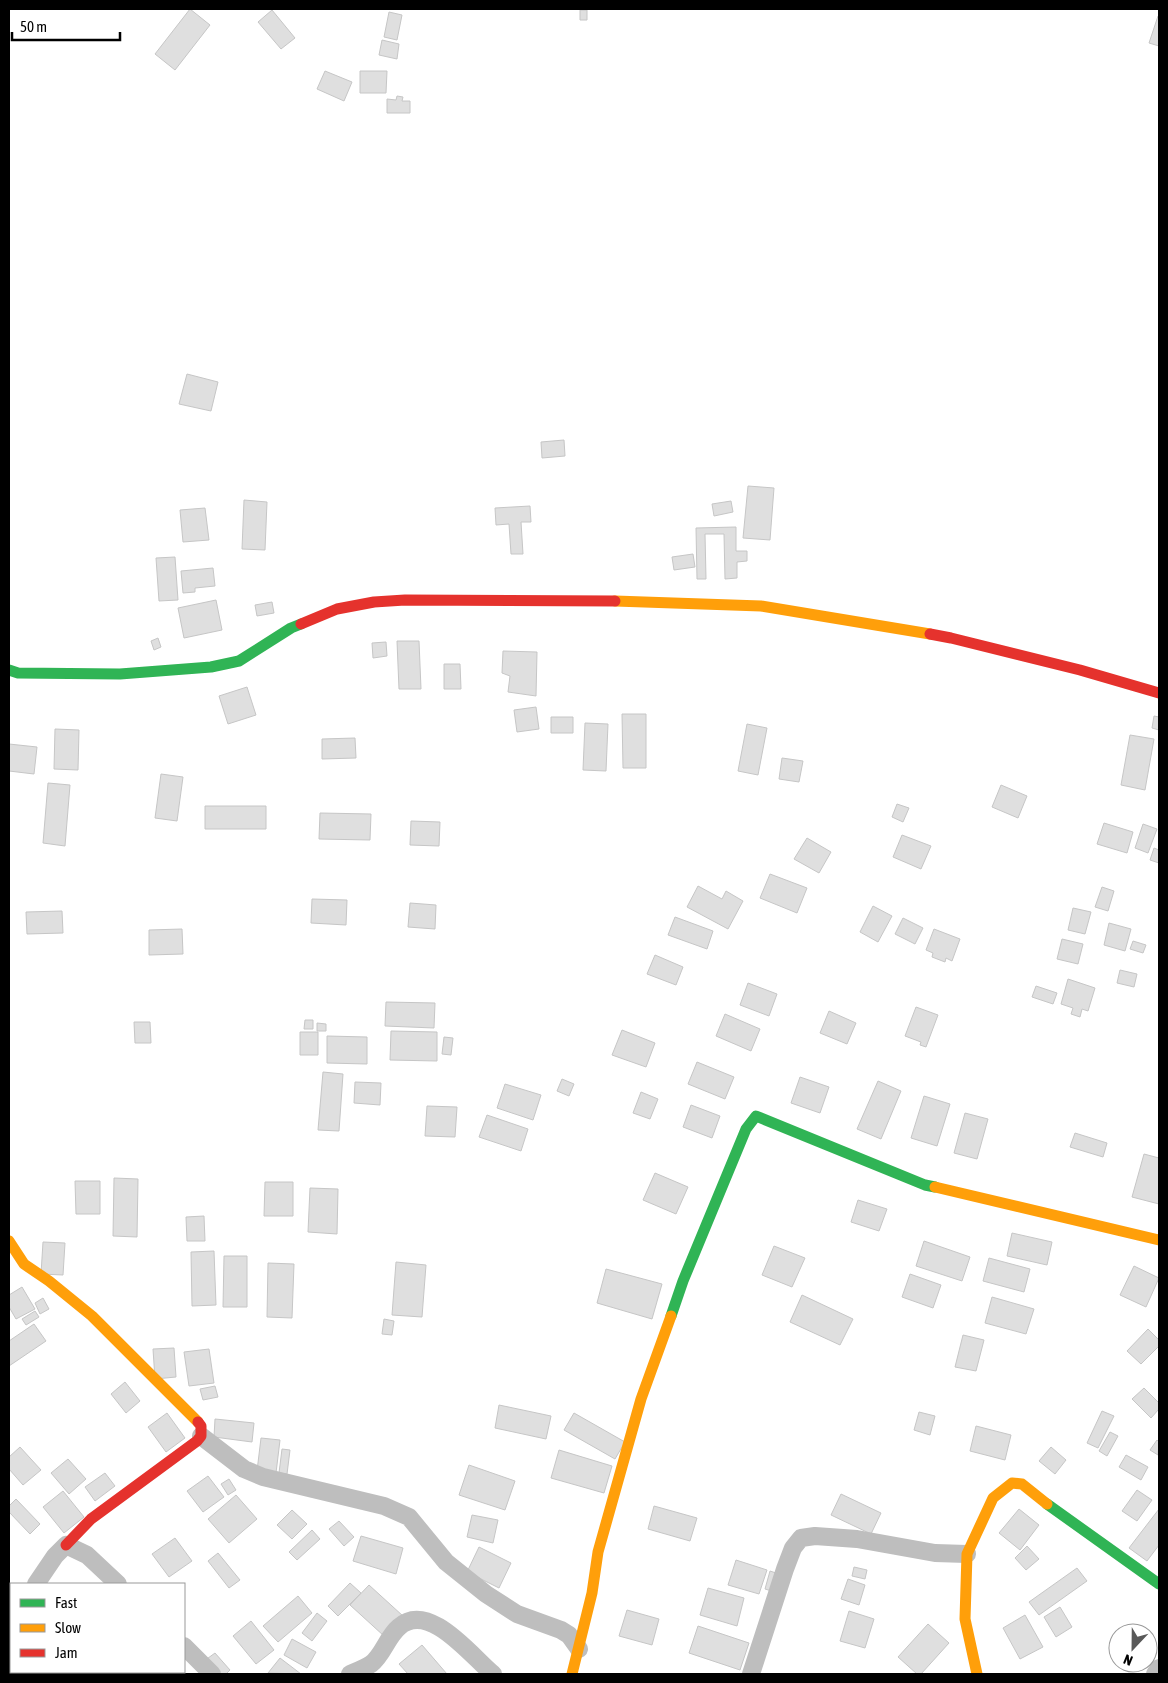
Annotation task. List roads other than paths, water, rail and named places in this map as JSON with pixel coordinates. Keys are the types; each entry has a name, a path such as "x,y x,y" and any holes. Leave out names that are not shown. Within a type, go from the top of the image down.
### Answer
{"street":[{"path":"9,670 18,673 120,674 211,667 238,661 291,628 337,609 374,602 405,600 601,601 761,606 780,609 951,638 1080,670 1159,693"},
{"path":"572,1674 592,1593 598,1552 641,1399 683,1281 746,1129 756,1116 925,1185 1159,1240"},
{"path":"9,1241 24,1264 92,1316 201,1426 201,1436 196,1441 91,1519 55,1556 37,1583"},
{"path":"201,1436 244,1469 263,1477 384,1506 409,1517 446,1562 486,1594 517,1614 561,1630 569,1635 579,1649"},
{"path":"977,1674 965,1618 967,1554 993,1498 1012,1483 1022,1484 1054,1510 1159,1584"},
{"path":"752,1674 790,1555 801,1538 815,1536 857,1539 935,1554 967,1554"},
{"path":"66,1544 87,1555 117,1583"},
{"path":"350,1674 372,1663 398,1627 412,1620 422,1620 450,1633 493,1674"},
{"path":"185,1647 212,1674"},
{"path":"1154,1674 1159,1668"}]}
